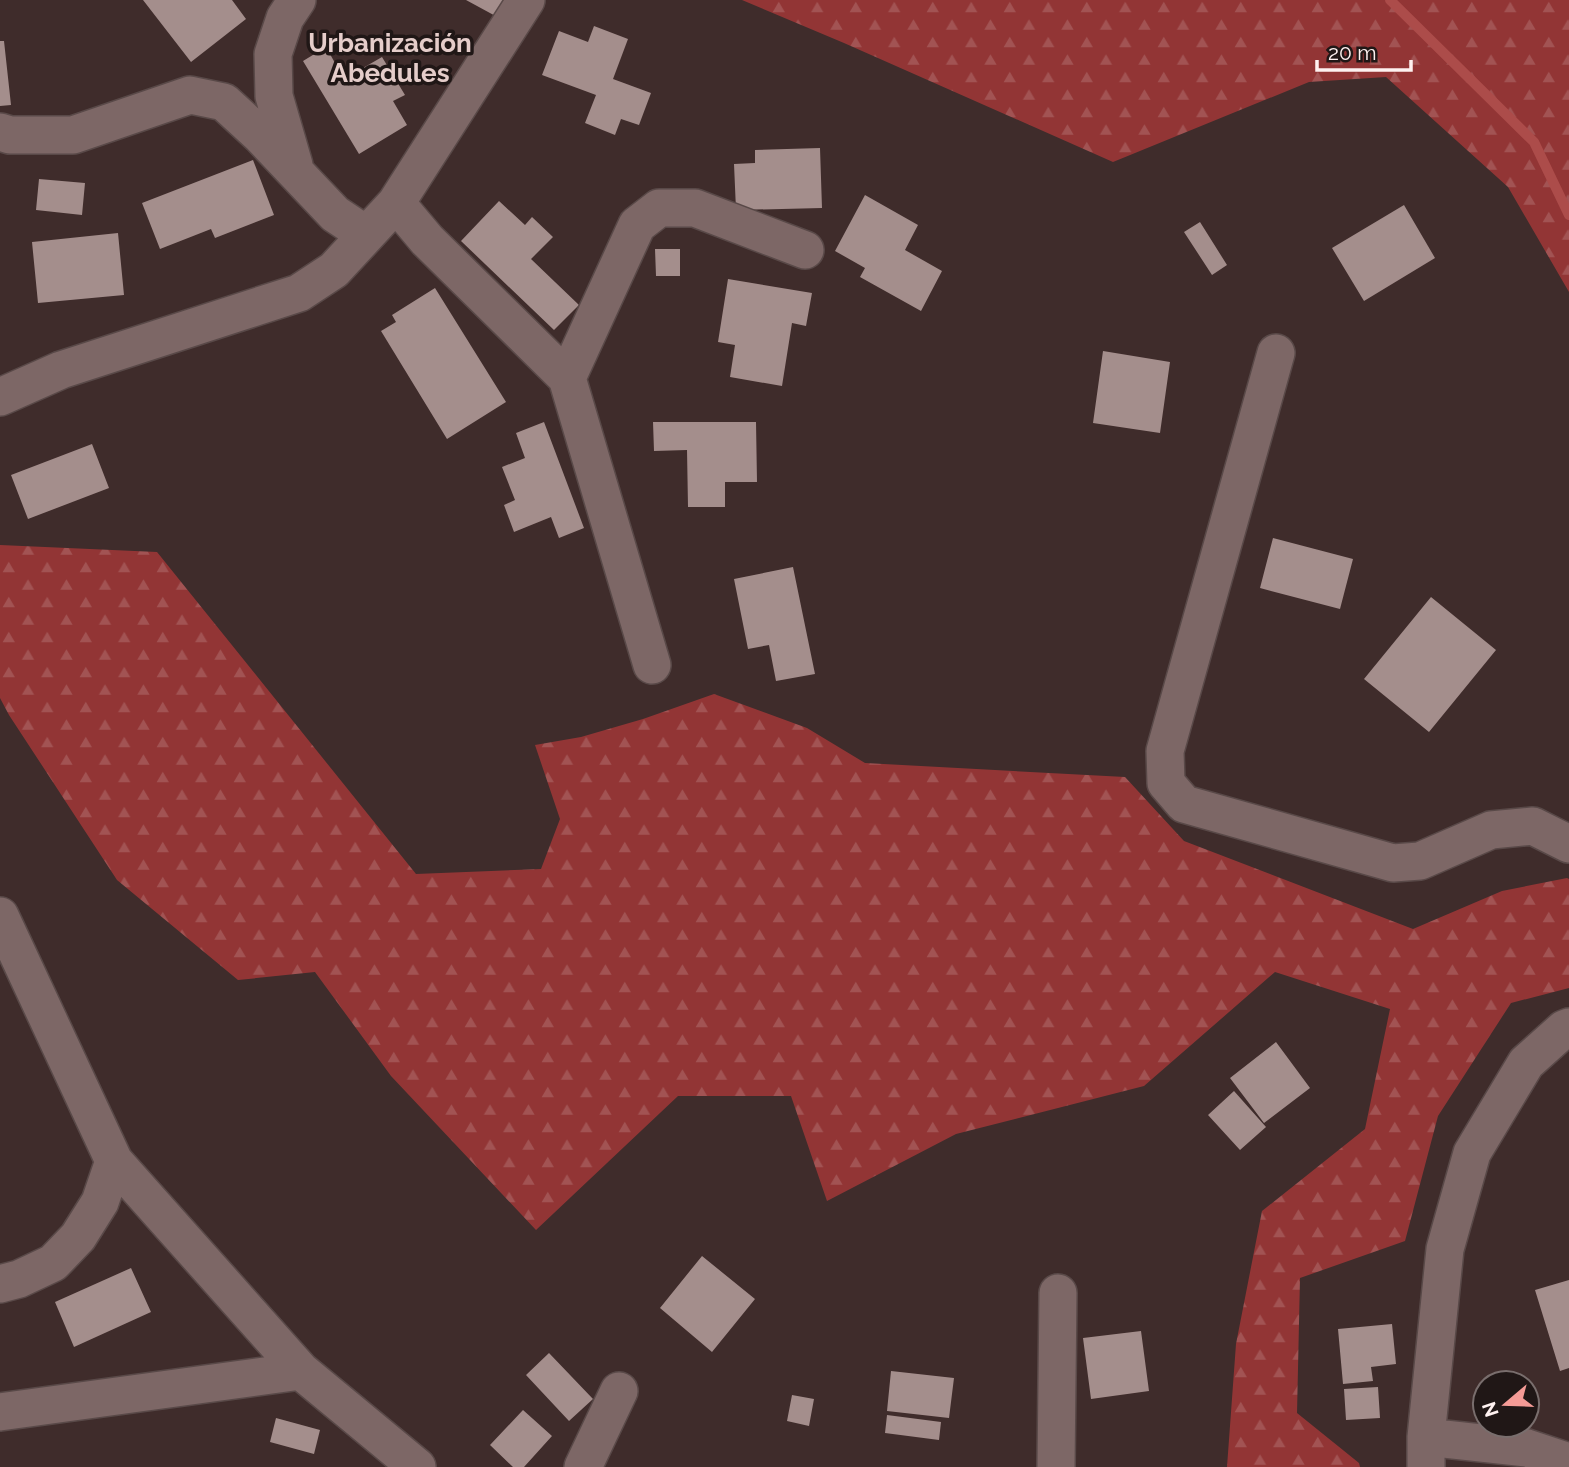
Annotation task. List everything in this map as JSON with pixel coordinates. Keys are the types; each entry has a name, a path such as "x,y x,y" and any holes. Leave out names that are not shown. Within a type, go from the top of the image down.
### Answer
{"street":[{"path":"296,172 274,96 273,54 285,18 298,0"},
{"path":"0,397 61,370 299,293 334,270 396,203 526,0"},
{"path":"0,132 10,135 73,135 190,95 224,102 261,136 335,214 365,234"},
{"path":"396,203 427,240 567,378 652,665"},
{"path":"567,378 637,225 659,208 695,208 805,250"},
{"path":"1276,353 1165,751 1166,783 1184,804 1392,863 1420,861 1491,830 1533,826 1569,844"},
{"path":"0,916 114,1161 302,1371 417,1467"},
{"path":"1569,1027 1526,1063 1472,1153 1446,1249 1426,1452 1527,1448 1569,1462"},
{"path":"0,1284 19,1279 53,1263 78,1237 100,1202 114,1161"},
{"path":"1056,1467 1058,1293"},
{"path":"0,1412 302,1371"},
{"path":"583,1467 619,1391"}],"green space":[{"path":"742,0 1569,0 1569,292 1508,187 1386,77 1309,82 1113,162"},
{"path":"0,545 157,552 416,874 541,869 560,819 535,745 581,737 714,694 807,728 865,763 1125,777 1184,841 1413,929 1502,891 1569,879 1569,988 1511,1003 1438,1116 1405,1241 1300,1278 1297,1413 1359,1463 1360,1467 1227,1467 1236,1344 1262,1211 1365,1129 1390,1009 1275,972 1144,1086 956,1134 827,1201 791,1096 678,1096 536,1230 391,1076 315,972 238,980 117,880 0,698"}],"building":[{"path":"143,0 232,0 246,19 191,62"},
{"path":"466,0 511,0 501,19"},
{"path":"594,26 628,39 613,79 651,93 639,125 621,119 615,135 585,123 596,95 542,75 559,31 588,42"},
{"path":"0,41 4,41 11,105 0,106"},
{"path":"326,47 344,79 382,57 405,95 393,101 407,125 359,154 303,61"},
{"path":"820,148 822,208 736,210 734,164 755,163 755,150"},
{"path":"253,160 274,215 215,238 211,229 160,249 142,203"},
{"path":"39,179 85,183 82,215 36,210"},
{"path":"865,195 918,225 905,250 942,271 921,311 860,277 865,268 835,251"},
{"path":"499,201 525,225 532,217 553,237 531,259 579,305 554,330 461,241"},
{"path":"1404,205 1435,258 1364,301 1332,248"},
{"path":"1200,222 1227,265 1212,275 1184,232"},
{"path":"118,233 124,295 38,303 32,242"},
{"path":"655,249 680,249 680,276 656,276"},
{"path":"728,279 812,293 806,326 792,323 782,386 730,377 735,345 718,342"},
{"path":"435,288 506,402 447,439 381,331 396,322 392,315"},
{"path":"1103,351 1170,362 1160,433 1093,423"},
{"path":"544,422 584,528 559,538 551,517 514,532 504,505 515,500 502,467 525,458 516,433"},
{"path":"653,422 756,422 757,482 725,482 725,507 688,507 687,450 654,451"},
{"path":"92,444 109,488 28,519 11,475"},
{"path":"1273,538 1353,559 1340,609 1260,588"},
{"path":"793,567 815,674 776,681 769,645 748,649 734,579"},
{"path":"1431,597 1496,650 1429,732 1364,679"},
{"path":"1276,1042 1310,1088 1264,1123 1230,1078"},
{"path":"1234,1091 1266,1127 1240,1150 1208,1115"},
{"path":"702,1256 755,1299 712,1352 660,1308"},
{"path":"131,1268 151,1312 74,1347 55,1302"},
{"path":"1569,1280 1569,1368 1560,1371 1535,1290"},
{"path":"1392,1324 1396,1364 1371,1367 1373,1381 1343,1384 1338,1329"},
{"path":"1141,1331 1149,1391 1091,1399 1083,1338"},
{"path":"549,1353 593,1399 569,1421 526,1375"},
{"path":"891,1371 954,1378 949,1418 887,1411"},
{"path":"1378,1387 1380,1418 1346,1420 1344,1389"},
{"path":"792,1395 814,1399 809,1426 787,1421"},
{"path":"523,1410 552,1436 524,1467 513,1467 490,1445"},
{"path":"887,1415 941,1422 939,1440 885,1433"},
{"path":"276,1418 320,1430 314,1454 270,1442"}],"waterway":[{"path":"1390,0 1534,142 1569,215"}],"district":[{"name":"Urbanización Abedules","path":"390,58"}]}
